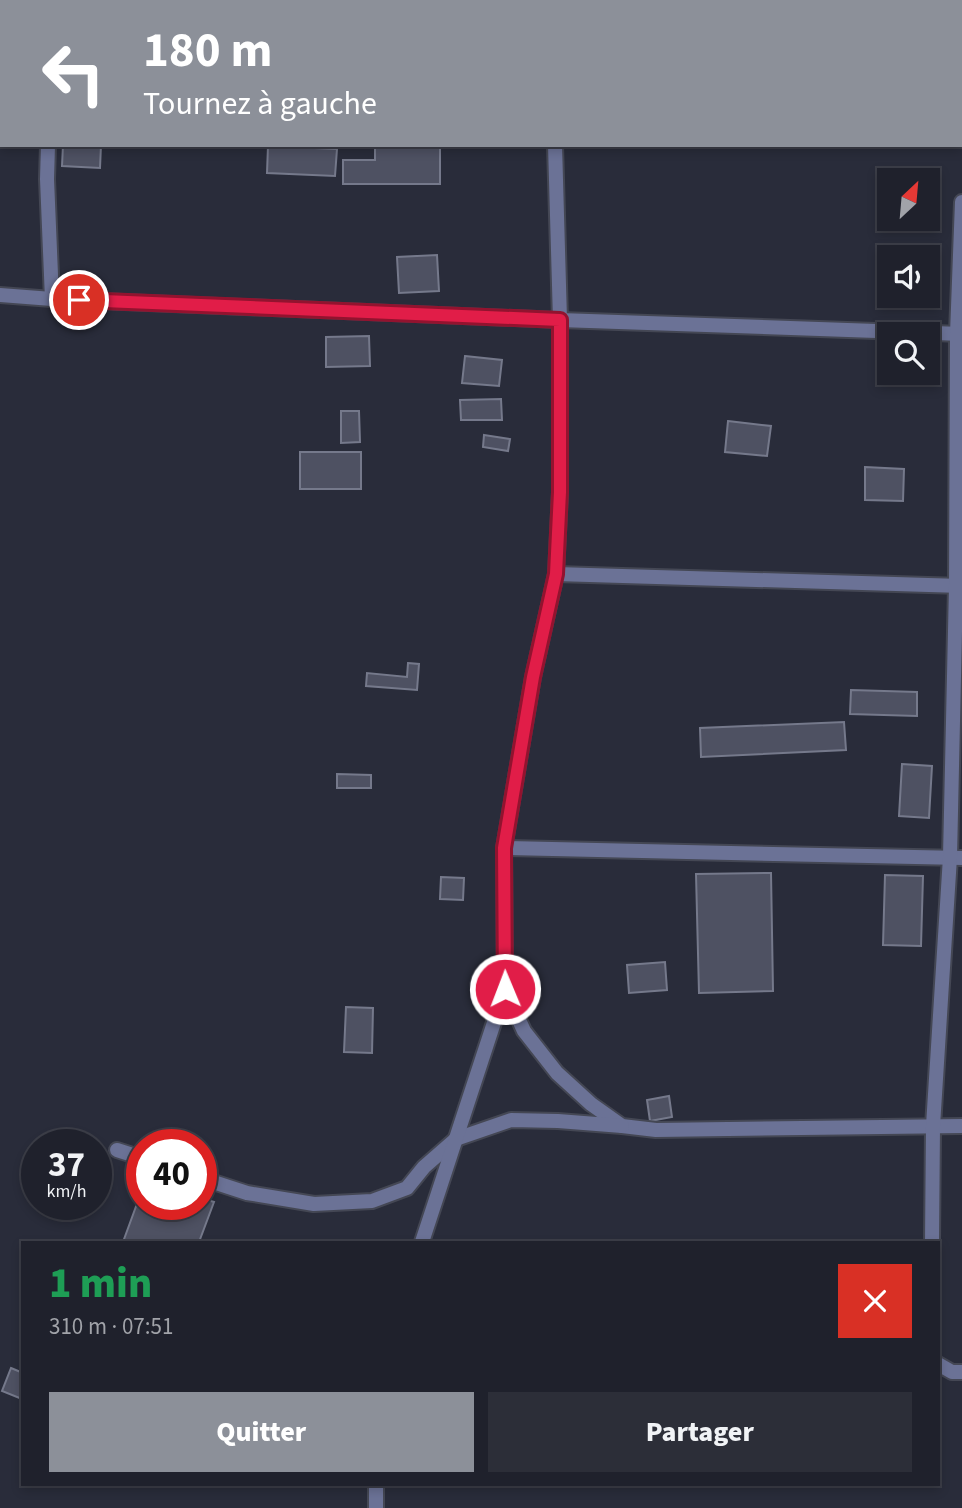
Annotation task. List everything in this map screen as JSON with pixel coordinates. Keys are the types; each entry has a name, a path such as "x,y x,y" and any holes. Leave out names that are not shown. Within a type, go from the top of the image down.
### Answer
{"street":[{"path":"48,147 52,299"},
{"path":"422,1241 505,989 504,848 533,677 556,574 560,492 560,320 555,147"},
{"path":"933,1241 933,1126 956,858 962,202"},
{"path":"0,295 560,320 960,334"},
{"path":"556,574 959,586"},
{"path":"504,848 956,858"},
{"path":"505,989 524,1031 557,1073 591,1104 622,1126"},
{"path":"217,1184 247,1194 314,1204 372,1201 407,1188 424,1167 456,1139 511,1120 558,1121 656,1130 962,1126"},
{"path":"117,1150 126,1153"},
{"path":"940,1365 952,1372 962,1372"},
{"path":"376,1486 376,1508"}],"building":[{"path":"63,147 101,147 100,168 62,166"},
{"path":"268,147 337,149 335,176 267,173"},
{"path":"375,147 440,147 440,184 343,184 343,160 375,160"},
{"path":"437,255 439,291 399,293 397,257"},
{"path":"369,336 370,366 326,367 326,337"},
{"path":"465,356 502,360 499,386 462,383"},
{"path":"501,399 502,420 461,420 460,400"},
{"path":"341,411 359,411 360,442 341,443"},
{"path":"728,421 771,426 767,456 725,452"},
{"path":"484,435 510,439 508,451 483,447"},
{"path":"300,452 361,452 361,489 300,489"},
{"path":"865,467 904,469 903,501 865,500"},
{"path":"408,663 419,664 417,690 366,686 367,673 407,677"},
{"path":"851,690 917,692 917,716 850,714"},
{"path":"844,722 846,750 701,757 700,728"},
{"path":"902,764 932,766 929,818 899,816"},
{"path":"337,774 371,775 371,788 337,788"},
{"path":"771,873 773,991 699,993 696,874"},
{"path":"885,875 923,876 921,946 883,945"},
{"path":"441,877 464,878 463,900 440,899"},
{"path":"665,962 667,990 629,993 627,965"},
{"path":"346,1007 373,1008 372,1053 344,1052"},
{"path":"669,1096 672,1117 650,1121 647,1100"},
{"path":"131,1220 207,1220 199,1241 123,1241"},
{"path":"11,1368 21,1372 21,1399 2,1391"}],"route":[{"path":"79,300 560,320 560,492 556,574 533,677 504,848 505,989"}]}
